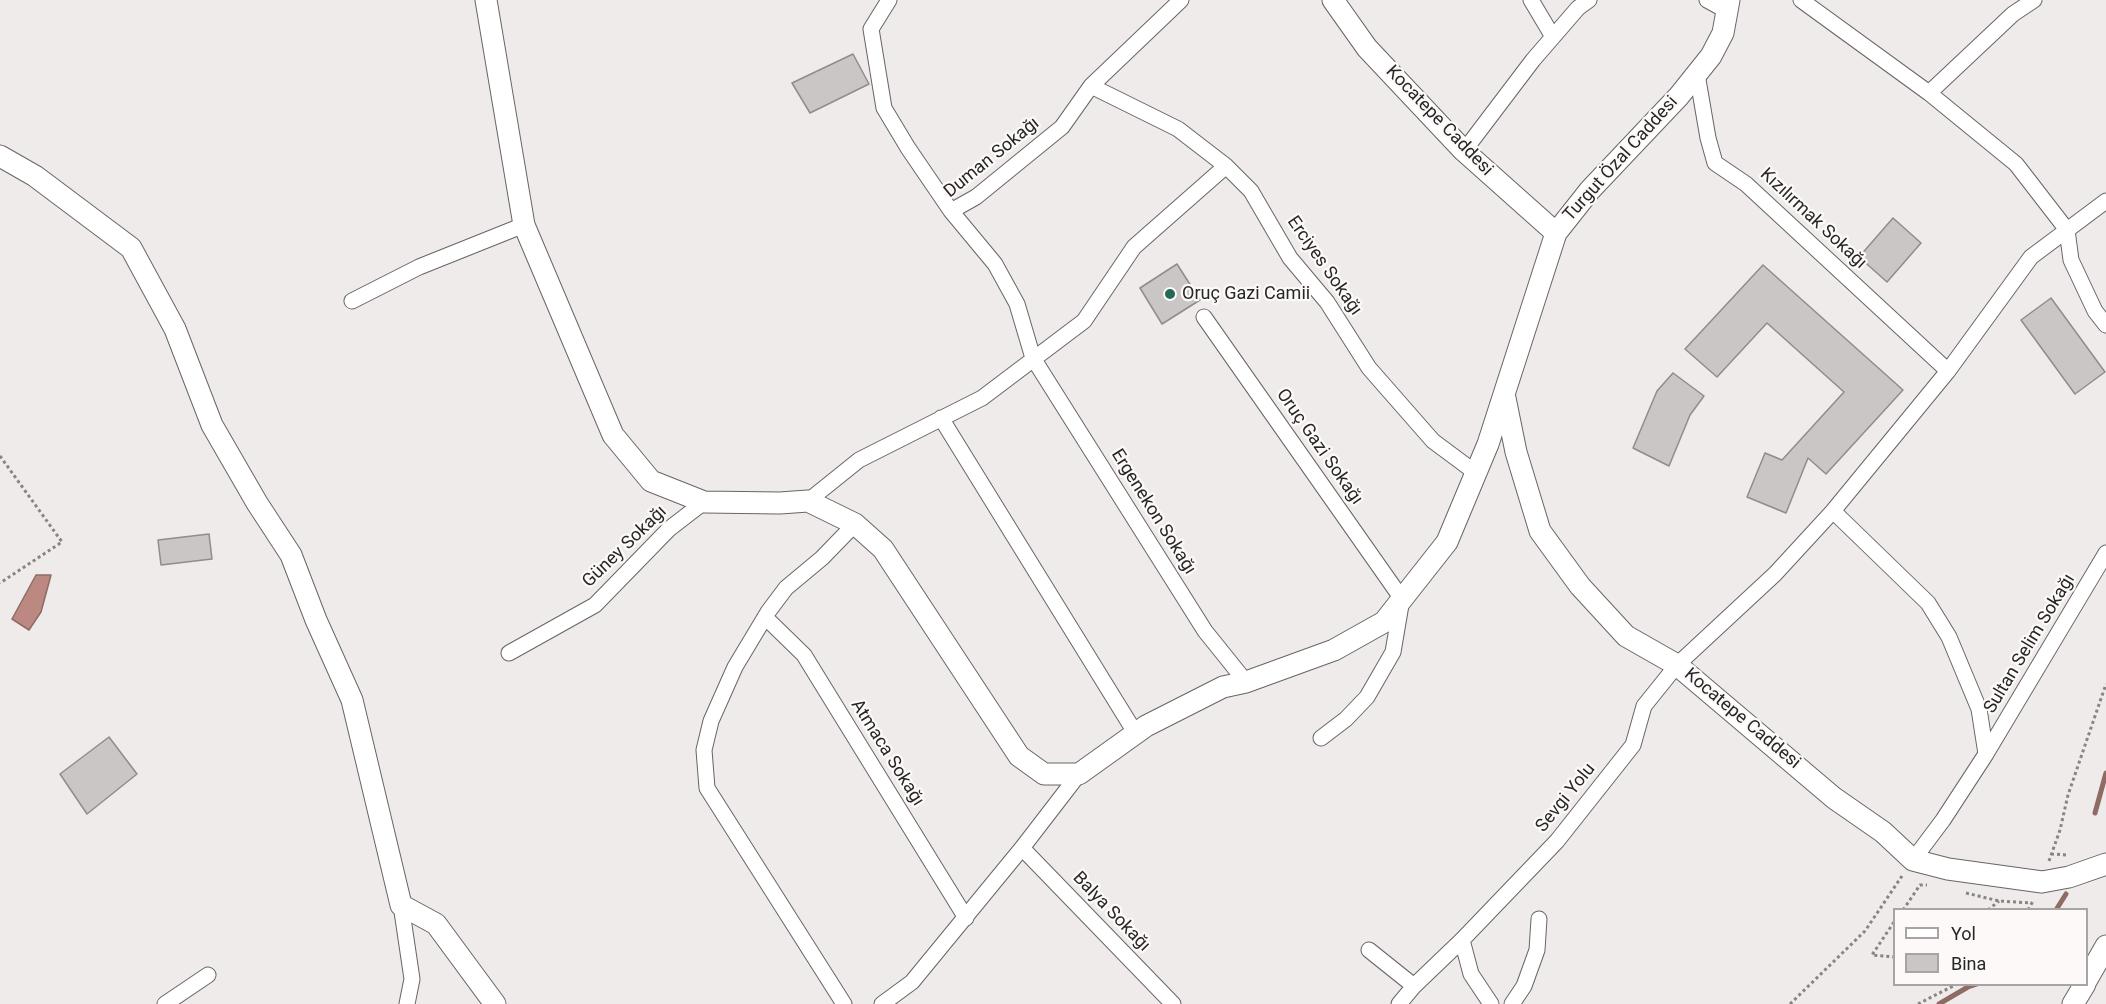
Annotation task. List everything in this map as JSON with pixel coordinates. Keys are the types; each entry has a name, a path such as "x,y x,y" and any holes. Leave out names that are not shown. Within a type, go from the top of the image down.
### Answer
{"street":[{"path":"486,0 524,225 613,435 651,481 704,502 808,501 855,524 883,549 1019,756 1044,774 1079,774"},
{"path":"889,0 871,29 884,108 951,211"},
{"name":"Duman Sokağı","path":"1033,358 1017,304 995,264 951,211 976,197 1062,126 1091,86 1181,0"},
{"name":"Kocatepe Caddesi","path":"1333,0 1367,48 1464,151 1556,233"},
{"path":"1531,0 1553,37"},
{"path":"1464,151 1533,60 1578,9 1589,0"},
{"path":"1707,0 1728,5"},
{"path":"1801,0 1929,93 2016,164 2067,230 2071,260 2095,311 2106,325"},
{"path":"1929,93 2013,14 2034,0"},
{"name":"Turgut Özal Caddesi","path":"1079,774 1146,726 1223,687 1246,682 1334,650 1384,622 1447,542 1488,444 1556,233 1590,189 1679,96 1711,56 1723,33 1728,5"},
{"name":"Kızılırmak Sokağı","path":"1697,74 1708,138 1715,162 1746,184 1948,371"},
{"name":"Erciyes Sokağı","path":"1091,86 1178,129 1226,166 1251,191 1290,258 1327,302 1369,368 1434,441 1476,473"},
{"path":"0,156 35,176 130,248 175,329 212,425 257,503 291,555 316,620 352,700 401,904 412,980 407,1004"},
{"path":"808,501 859,460 982,398 1084,321 1134,247 1226,166"},
{"name":"Sevgi Yolu","path":"1399,1004 1557,841 1633,745 1644,706 1677,665 1775,574 1833,511 1948,371 2031,257 2106,201"},
{"path":"352,301 419,267 524,225"},
{"name":"Oruç Gazi Sokağı","path":"1204,317 1402,599"},
{"name":"Ergenekon Sokağı","path":"1033,358 1205,631 1246,682"},
{"name":"Kocatepe Caddesi","path":"1504,395 1516,452 1540,531 1580,586 1626,636 1677,665 1834,798 1883,832 1913,860 1947,869 2042,882 2069,877 2106,864"},
{"path":"941,418 1136,734"},
{"name":"Güney Sokağı","path":"509,653 595,604 669,529 704,502"},
{"path":"1833,511 1928,603 1948,637 1979,709 1986,754"},
{"path":"844,1004 707,788 704,750 711,721 735,668 765,617 786,588 822,558 855,524"},
{"name":"Sultan Selim Sokağı","path":"1913,860 1943,820 1986,754 2106,553"},
{"path":"1321,738 1346,719 1367,697 1393,651 1402,599"},
{"name":"Atmaca Sokağı","path":"765,617 804,656 966,918"},
{"path":"882,1004 912,982 966,918 1079,774"},
{"name":"Balya Sokağı","path":"1022,848 1173,1004"},
{"path":"401,904 436,924 495,1004"},
{"path":"1512,1004 1524,986 1537,950 1539,919"},
{"path":"1462,940 1471,974 1491,1004"},
{"path":"2088,979 2106,946"},
{"path":"1369,950 1414,986"},
{"path":"165,1004 208,975"},
{"path":"2073,1004 2084,986"}],"path":[{"path":"0,456 62,542 0,583"},
{"path":"2051,854 2060,830 2068,795 2106,684"},
{"path":"1790,1004 1865,931 1913,860"},
{"path":"1904,908 1920,885 1931,885"},
{"path":"1965,893 1999,901 2032,903 2029,908"},
{"path":"1989,908 1999,901"},
{"path":"1893,924 1872,956 1893,957"},
{"path":"1918,1004 1953,986"}],"shaded area":[{"path":"36,575 51,575 41,612 29,630 12,619"}],"building":[{"path":"853,54 869,84 810,113 792,83"},
{"path":"1893,218 1921,243 1887,282 1859,257"},
{"name":"Oruç Gazi Camii","path":"1177,264 1200,300 1162,324 1140,288"},
{"path":"1763,265 1903,390 1826,474 1808,458 1786,513 1747,497 1765,453 1782,460 1844,392 1767,323 1717,377 1685,349"},
{"path":"2051,298 2105,372 2075,394 2021,320"},
{"path":"1673,373 1704,396 1690,415 1669,466 1633,448 1657,391"},
{"path":"209,534 212,559 161,565 158,540"},
{"path":"109,737 137,774 87,814 60,774"}],"waterway":[{"path":"2095,813 2106,773"},
{"path":"2057,908 2066,894"},
{"path":"1939,1004 1971,986"}],"place":[{"name":"Oruç Gazi Camii","path":"1170,294"}]}
